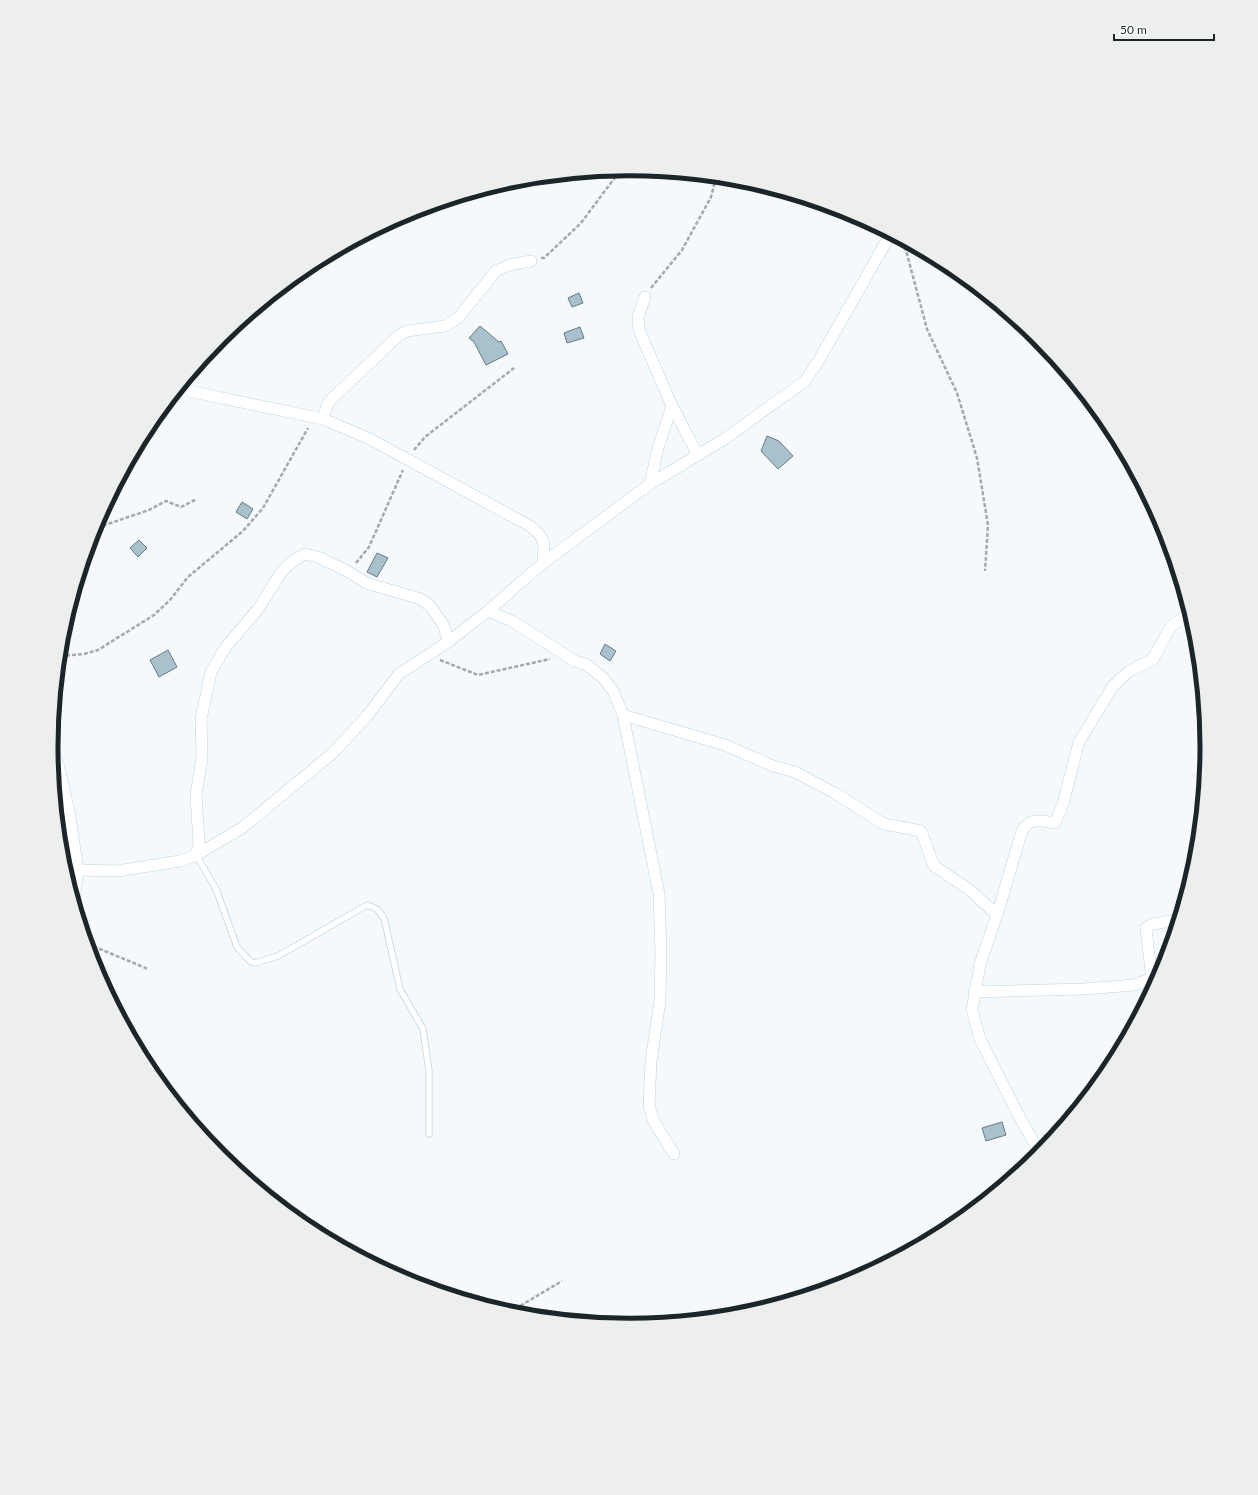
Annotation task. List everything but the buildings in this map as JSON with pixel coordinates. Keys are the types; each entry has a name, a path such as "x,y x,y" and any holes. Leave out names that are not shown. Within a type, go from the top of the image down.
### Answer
{"street":[{"path":"70,865 117,871 180,861 196,856 242,828 334,752 367,716 399,674 448,642 488,611 543,563 650,484 726,438 805,381 819,360 888,238"},
{"path":"318,418 328,403 398,336 407,331 445,326 458,318 496,271 509,265 531,261"},
{"path":"645,297 638,317 639,330 672,406 698,455"},
{"path":"184,390 318,418 370,439 530,526 541,535 544,542 543,563"},
{"path":"650,484 658,448 672,406"},
{"path":"196,856 199,844 196,795 202,757 201,718 211,672 225,648 258,609 282,571 293,561 305,554 318,557 349,572 366,583 421,599 431,607 444,626 448,642"},
{"path":"488,611 512,621 575,661 587,665 603,678 613,691 623,716 659,894 661,952 660,1001 650,1061 649,1106 654,1122 674,1154"},
{"path":"1037,1147 980,1040 972,1010 980,964 997,915 1022,831 1027,823 1035,820 1055,823 1063,804 1079,742 1113,686 1129,672 1153,659 1171,626 1182,619 1184,615"},
{"path":"623,716 725,745 773,766 795,772 833,792 884,824 921,831 934,866 970,890 997,915"},
{"path":"58,766 69,811 77,866 75,887"},
{"path":"1154,972 1146,928 1153,924 1173,921"},
{"path":"974,992 1134,985 1151,979"}],"lane":[{"path":"196,856 216,889 237,947 251,962 255,963 278,956 367,906 377,909 384,918 400,989 423,1029 429,1071 429,1134"}],"path":[{"path":"531,261 544,258 581,223 616,177"},
{"path":"645,297 682,250 711,197 715,183"},
{"path":"905,248 927,329 957,393 976,458 988,525 985,571"},
{"path":"349,572 369,548 407,460 425,437 514,368"},
{"path":"66,656 84,654 98,650 154,615 170,600 188,577 243,531 263,508 318,418"},
{"path":"103,524 106,525 149,510 166,501 181,507 197,499"},
{"path":"426,656 478,675 549,659 575,661"},
{"path":"94,946 148,969"},
{"path":"517,1308 562,1281"}]}
